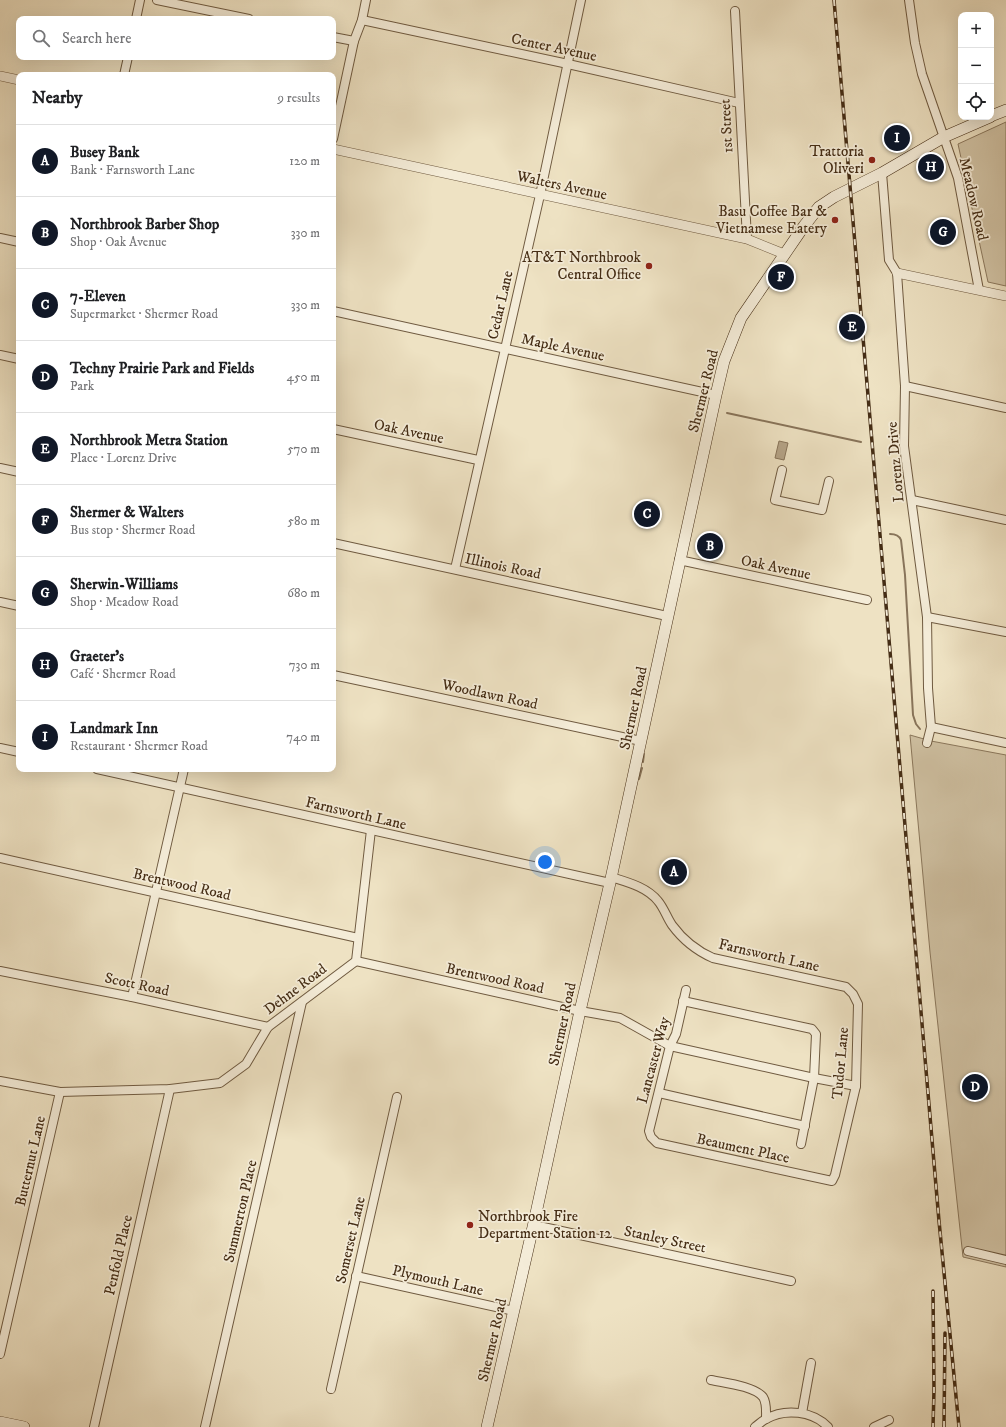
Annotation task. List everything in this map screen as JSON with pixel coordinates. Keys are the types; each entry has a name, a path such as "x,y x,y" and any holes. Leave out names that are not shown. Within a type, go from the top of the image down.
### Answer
{"main road":[{"name":"Shermer Road","path":"994,115 1006,110"},
{"name":"Shermer Road","path":"487,1427 534,1225 580,1011 611,880 667,616 724,361 741,318 784,254 820,207 834,197 882,173 944,137 983,120"},
{"path":"0,1422 24,1427"}],"street":[{"path":"137,16 140,0"},
{"path":"157,0 234,16"},
{"path":"336,125 354,41 362,20 366,0"},
{"name":"Cedar Lane","path":"455,569 478,460 540,195 581,0"},
{"name":"Meadow Road","path":"909,0 915,43 922,74 958,178 979,290"},
{"name":"1st Street","path":"735,11 747,239"},
{"name":"Center Avenue","path":"362,20 568,64 739,103"},
{"path":"336,37 354,41"},
{"path":"125,72 127,60"},
{"path":"0,76 16,79"},
{"name":"Walters Avenue","path":"336,150 747,239 784,254"},
{"name":"Lorenz Drive","path":"882,173 889,260 897,273 905,386 904,446 927,617 928,688 931,727 927,743"},
{"path":"0,238 16,241"},
{"path":"897,273 1006,296"},
{"name":"Maple Avenue","path":"336,312 716,395"},
{"path":"0,355 16,358"},
{"path":"905,386 1006,408"},
{"name":"Oak Avenue","path":"336,430 478,460"},
{"path":"0,468 16,471"},
{"path":"782,470 775,500 822,510 829,480"},
{"path":"912,500 1006,520"},
{"name":"Illinois Road","path":"336,544 667,616"},
{"name":"Oak Avenue","path":"680,560 867,600"},
{"path":"0,602 16,605"},
{"path":"927,617 1006,632"},
{"name":"Woodlawn Road","path":"336,676 641,741"},
{"path":"931,727 1006,743"},
{"path":"0,748 16,751"},
{"name":"Farnsworth Lane","path":"111,772 371,830 611,880 640,888 657,900 673,926 692,947 699,952 713,958 846,987 853,994"},
{"path":"132,997 183,772"},
{"path":"356,961 371,830"},
{"name":"Brentwood Road","path":"0,858 358,938"},
{"name":"Brentwood Road","path":"356,961 580,1011 620,1018 670,1046 856,1086"},
{"name":"Dehne Road","path":"0,1081 60,1092 170,1089 220,1082 246,1064 268,1027 356,961"},
{"name":"Scott Road","path":"0,971 132,997 268,1027"},
{"name":"Lancaster Way","path":"651,1137 649,1131 658,1093 670,1046 676,1034 686,990"},
{"name":"Tudor Lane","path":"832,1181 835,1176 856,1086 858,1004 853,994"},
{"path":"683,1001 812,1029 816,1034 814,1078 801,1144"},
{"name":"Summerton Place","path":"205,1427 302,1002"},
{"name":"Penfold Place","path":"94,1427 170,1089"},
{"name":"Butternut Lane","path":"0,1354 60,1092"},
{"path":"658,1093 805,1126"},
{"name":"Somerset Lane","path":"331,1389 397,1097"},
{"name":"Beaument Place","path":"651,1137 657,1143 832,1181"},
{"name":"Stanley Street","path":"534,1225 791,1281"},
{"path":"968,1252 1006,1260"},
{"name":"Plymouth Lane","path":"356,1276 514,1311"},
{"path":"802,1413 811,1363"},
{"path":"711,1380 754,1390 763,1397 766,1408 766,1419"},
{"path":"756,1427 766,1419 777,1414 790,1412 802,1413 822,1421 828,1427"},
{"path":"874,1427 890,1420"}],"shaded area":[{"path":"1006,122 1006,286 988,282 958,144"},
{"path":"779,441 788,443 784,460 775,458"},
{"path":"910,735 931,741 1006,755 1006,1267 963,1257 930,952"}],"waterway":[{"path":"727,413 861,442"},
{"path":"890,534 897,535 901,540 905,575 913,715 916,724 920,729"},
{"path":"643,762 644,754"},
{"path":"639,779 642,768"}],"railway":[{"path":"834,0 939,1221 959,1427"},
{"path":"933,1291 933,1427"},
{"path":"944,1427 945,1333"}],"place":[{"name":"Landmark Inn","path":"897,138"},
{"name":"Trattoria Oliveri","path":"872,160"},
{"name":"Graeter's","path":"931,167"},
{"name":"Basu Coffee Bar & Vietnamese Eatery","path":"835,220"},
{"name":"Sherwin-Williams","path":"943,232"},
{"name":"AT&T Northbrook Central Office","path":"649,266"},
{"name":"Shermer & Walters","path":"781,277"},
{"name":"Northbrook Metra Station","path":"852,327"},
{"name":"7-Eleven","path":"647,514"},
{"name":"Northbrook Barber Shop","path":"710,546"},
{"name":"Busey Bank","path":"674,872"},
{"name":"Techny Prairie Park and Fields","path":"975,1087"},
{"name":"Northbrook Fire Department Station 12","path":"470,1225"}]}
